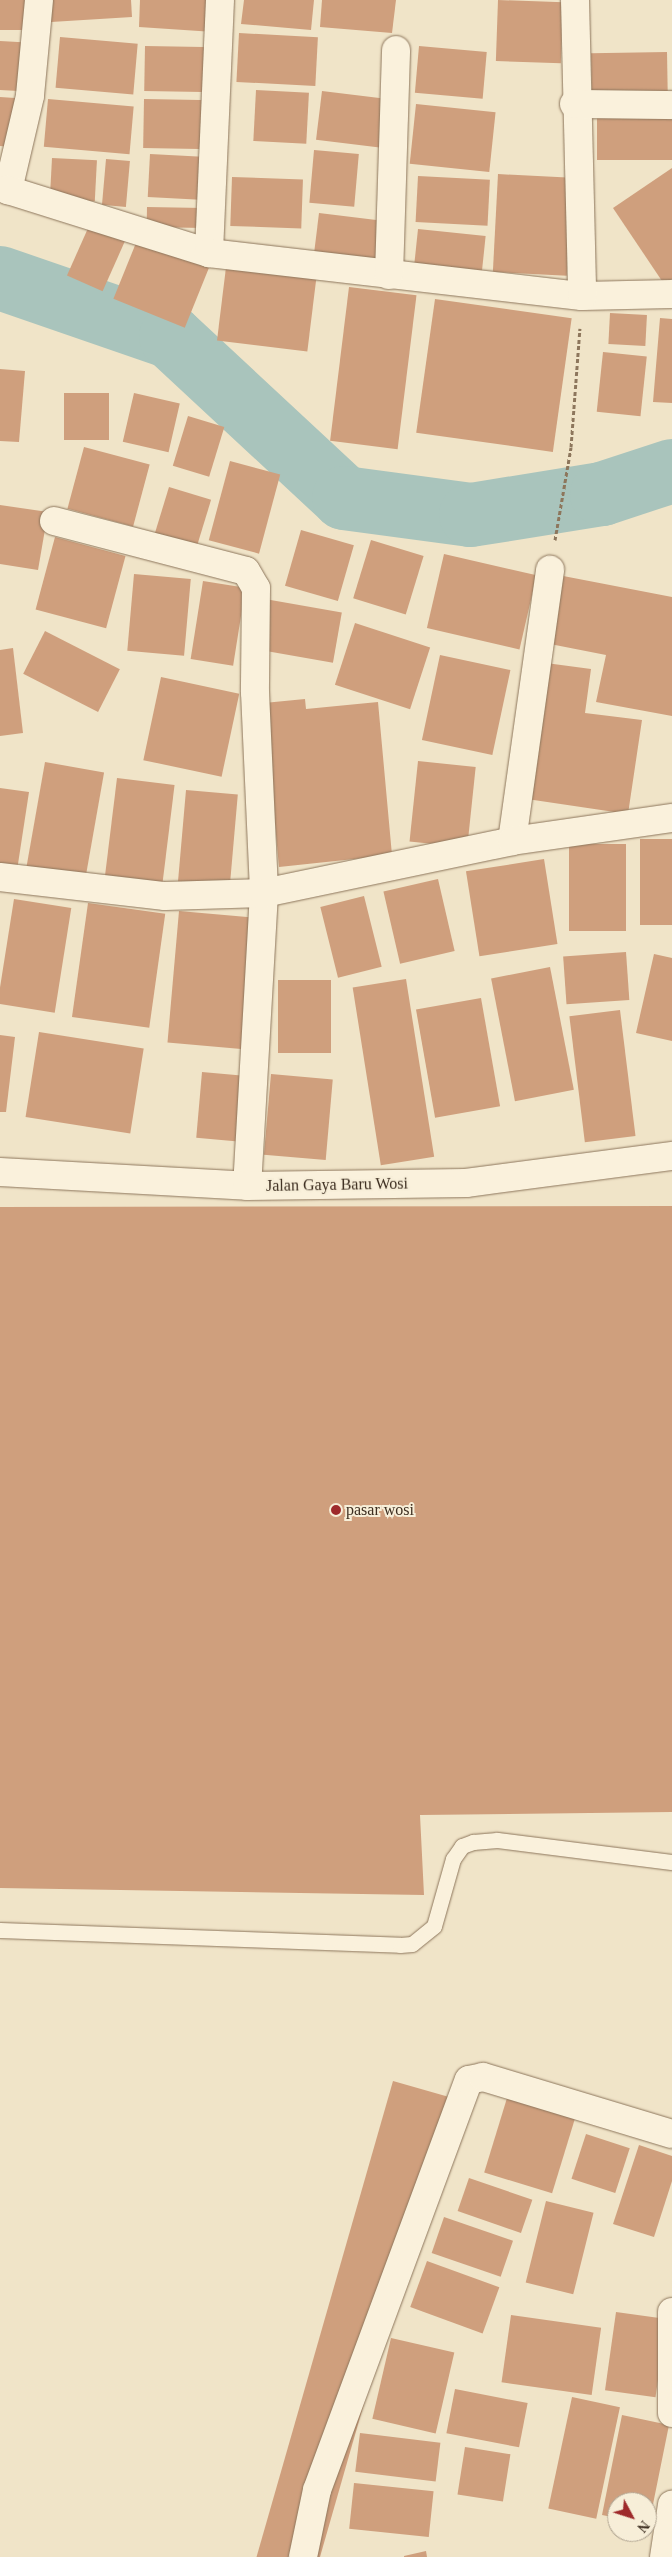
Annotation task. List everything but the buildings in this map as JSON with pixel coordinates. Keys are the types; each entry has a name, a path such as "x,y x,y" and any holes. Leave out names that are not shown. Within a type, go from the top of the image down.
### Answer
{"street":[{"path":"39,0 30,96 8,190 209,253 582,296 672,294"},
{"path":"209,253 220,0"},
{"path":"574,0 574,104 582,296"},
{"path":"389,275 396,50"},
{"path":"574,104 672,106"},
{"path":"54,521 252,576 256,588 255,692 264,893 247,1186"},
{"path":"512,841 550,570"},
{"path":"0,877 165,896 264,893 512,841 672,818"},
{"name":"Jalan Gaya Baru Wosi","path":"0,1172 247,1186 501,1181 672,1156"},
{"path":"303,2557 317,2490 468,2080 482,2077 672,2134"},
{"path":"672,2312 672,2413"},
{"path":"664,2557 671,2520"}],"lane":[{"path":"0,1930 400,1946 412,1944 434,1926 453,1859 462,1846 473,1842 498,1840 672,1862"}],"path":[{"path":"550,570 571,447 582,296"}],"waterway":[{"path":"0,278 171,337 344,498 471,515 602,494 672,471"}],"place":[{"name":"pasar wosi","path":"336,1510"}]}
